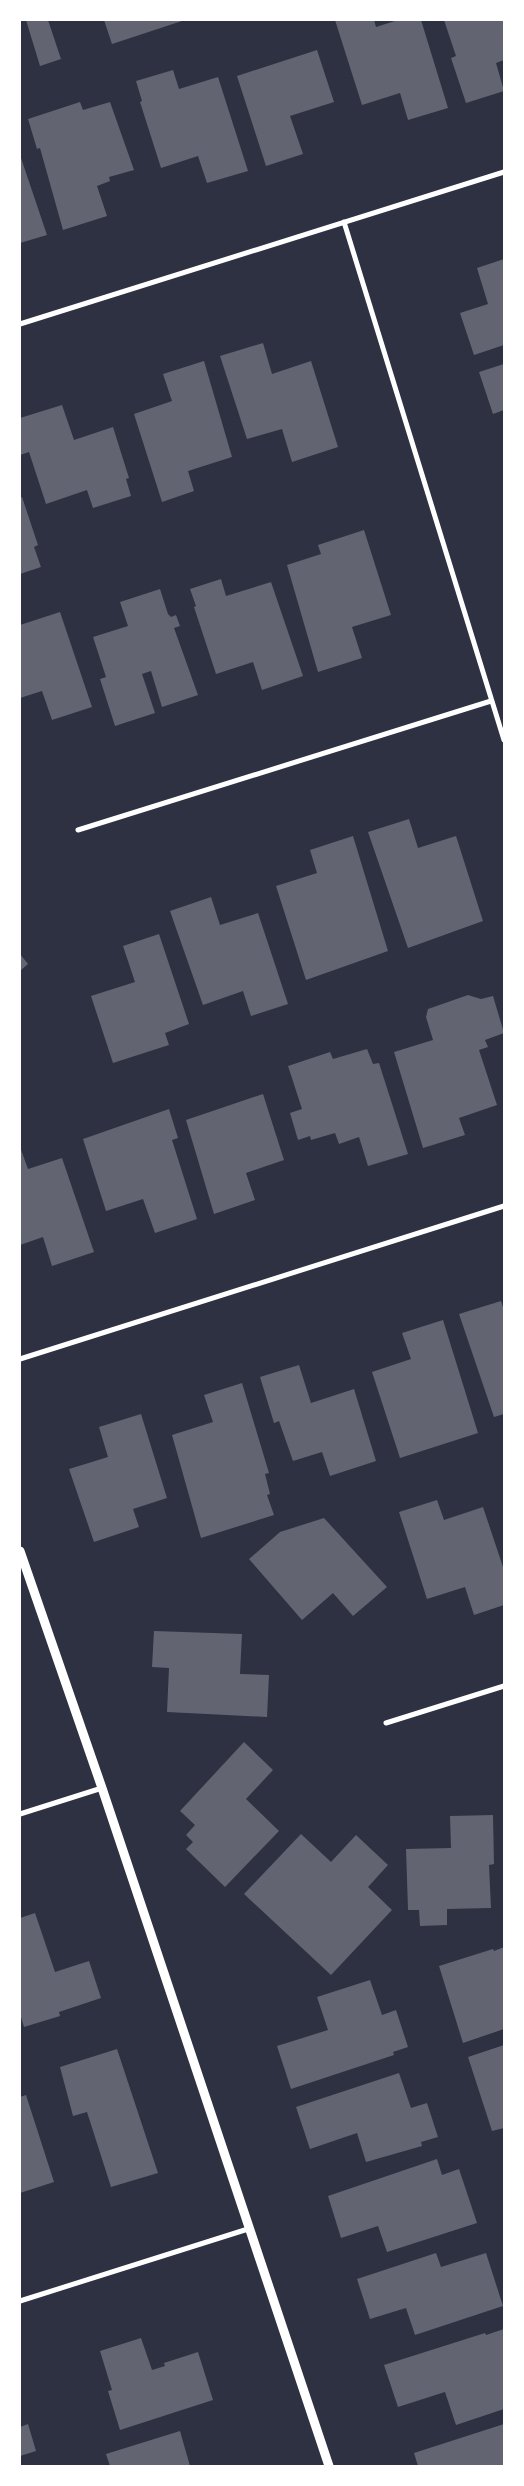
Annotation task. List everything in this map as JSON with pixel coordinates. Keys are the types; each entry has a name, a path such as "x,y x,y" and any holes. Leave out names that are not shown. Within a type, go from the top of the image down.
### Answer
{"street":[{"path":"20,324 504,172"},
{"path":"344,222 504,740"},
{"path":"78,830 491,701"},
{"path":"20,1359 504,1206"},
{"path":"20,1551 102,1788 248,2229 329,2466"},
{"path":"386,1723 504,1686"},
{"path":"20,1814 102,1788"},
{"path":"20,2301 248,2229"}],"building":[{"path":"26,20 48,20 61,59 40,66"},
{"path":"104,20 185,20 112,44"},
{"path":"335,20 374,20 376,27 398,20 421,20 448,108 408,120 400,93 362,105"},
{"path":"444,20 504,20 504,60 496,63 504,91 466,103 451,58 456,56"},
{"path":"317,50 334,102 290,116 303,154 266,166 237,76"},
{"path":"173,70 179,89 218,77 248,171 207,183 198,156 161,168 140,102 142,101 136,81"},
{"path":"80,102 83,110 110,102 134,170 109,177 110,181 97,186 107,216 63,230 40,148 37,149 28,119"},
{"path":"20,155 47,235 20,243"},
{"path":"504,259 504,345 474,355 460,313 488,304 477,268"},
{"path":"263,343 272,374 311,361 338,447 292,462 282,429 247,439 220,356"},
{"path":"204,361 232,457 188,471 194,491 162,502 134,414 172,401 163,374"},
{"path":"504,364 504,410 493,414 479,372"},
{"path":"62,405 74,440 113,427 129,478 126,479 131,496 93,508 87,490 46,504 29,452 20,455 20,418"},
{"path":"22,497 38,545 34,547 41,567 20,574 20,498"},
{"path":"364,530 391,615 352,627 362,658 318,672 287,565 321,554 318,545"},
{"path":"221,579 226,596 271,582 303,676 262,690 253,662 216,674 190,589"},
{"path":"160,589 168,614 171,617 176,615 180,626 174,628 198,695 162,707 151,671 142,674 155,713 115,726 100,679 106,677 93,637 128,626 120,602"},
{"path":"60,612 92,707 52,720 42,691 20,698 20,625"},
{"path":"409,819 418,848 456,836 483,921 408,948 368,832"},
{"path":"353,836 388,951 306,980 276,886 317,873 310,850"},
{"path":"211,897 220,925 258,913 288,1004 251,1016 243,991 203,1005 170,911"},
{"path":"159,934 189,1024 165,1033 169,1045 113,1063 91,996 135,982 123,946"},
{"path":"20,954 28,964 20,971"},
{"path":"468,995 481,999 493,996 504,1033 485,1040 488,1047 479,1050 497,1105 459,1118 465,1135 423,1148 394,1052 433,1040 426,1017 428,1009"},
{"path":"367,1049 373,1064 379,1063 408,1154 368,1166 359,1137 339,1144 335,1133 311,1140 310,1136 298,1140 290,1113 302,1109 288,1066 330,1052 333,1059"},
{"path":"263,1094 284,1160 246,1173 255,1200 214,1214 186,1120"},
{"path":"169,1109 178,1138 172,1140 197,1219 155,1233 143,1199 106,1211 83,1139"},
{"path":"20,1147 28,1169 62,1158 94,1252 52,1266 43,1237 20,1245"},
{"path":"501,1301 504,1310 504,1414 494,1417 459,1314"},
{"path":"443,1320 478,1433 400,1458 372,1372 411,1359 402,1333"},
{"path":"299,1365 311,1403 354,1389 376,1461 330,1476 322,1452 293,1461 279,1421 274,1423 260,1377"},
{"path":"242,1383 269,1473 265,1474 270,1494 267,1495 274,1515 201,1538 172,1435 213,1422 204,1395"},
{"path":"141,1414 167,1498 133,1509 139,1527 94,1542 69,1469 108,1457 99,1427"},
{"path":"437,1500 444,1520 483,1507 504,1570 504,1605 474,1615 465,1587 427,1599 399,1512"},
{"path":"324,1518 387,1587 353,1616 333,1593 302,1620 249,1559 280,1532"},
{"path":"154,1631 242,1634 240,1674 269,1675 267,1717 167,1712 169,1668 152,1667"},
{"path":"244,1742 273,1770 246,1799 279,1831 225,1887 186,1849 193,1842 186,1835 195,1825 180,1811"},
{"path":"493,1815 494,1864 489,1865 491,1908 447,1909 447,1925 420,1926 419,1910 408,1910 406,1849 451,1848 450,1816"},
{"path":"301,1834 331,1862 356,1835 388,1865 368,1887 392,1910 331,1975 244,1894"},
{"path":"35,1913 55,1972 89,1961 101,1998 59,2012 60,2016 24,2027 20,2014 20,1918"},
{"path":"504,1947 504,2029 463,2043 439,1966"},
{"path":"370,1980 382,2015 396,2010 408,2047 393,2052 394,2055 291,2089 277,2046 328,2030 317,1997"},
{"path":"504,2045 504,2128 492,2131 468,2057"},
{"path":"117,2049 158,2173 111,2187 87,2112 73,2116 60,2067"},
{"path":"399,2073 411,2108 427,2103 438,2137 421,2142 422,2146 366,2162 357,2133 310,2149 296,2107"},
{"path":"26,2095 54,2182 20,2193 20,2097"},
{"path":"437,2159 442,2175 459,2169 477,2223 387,2252 378,2226 341,2238 328,2196"},
{"path":"436,2253 441,2267 486,2253 503,2306 415,2335 406,2308 370,2319 357,2279"},
{"path":"504,2329 504,2409 456,2425 445,2392 398,2407 384,2365 485,2333 486,2335"},
{"path":"141,2338 152,2370 165,2366 164,2363 198,2352 213,2400 120,2430 108,2391 112,2390 100,2351"},
{"path":"28,2424 36,2451 20,2456 20,2427"},
{"path":"504,2424 504,2466 418,2466 414,2453"},
{"path":"180,2431 190,2466 110,2466 106,2454"}]}
